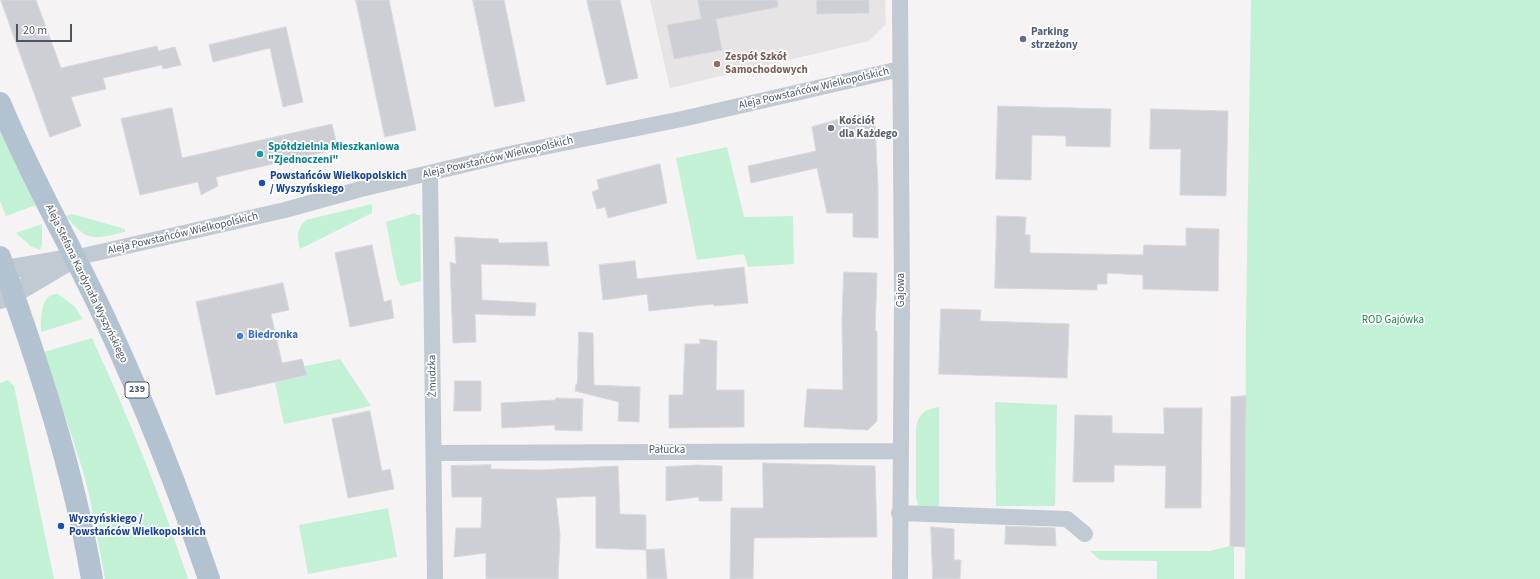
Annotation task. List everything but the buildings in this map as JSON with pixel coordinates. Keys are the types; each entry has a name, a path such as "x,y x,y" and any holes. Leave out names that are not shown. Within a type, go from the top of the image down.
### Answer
{"main road":[{"name":"Aleja Stefana Kardynała Wyszyńskiego","path":"0,103 74,258 105,319 150,419 191,525 208,579"},
{"path":"1,266 7,296 54,414 85,541 92,579"}],"street":[{"name":"Gajowa","path":"900,0 902,299 900,579"},
{"name":"Aleja Powstańców Wielkopolskich","path":"1,266 74,258 285,210 361,189 430,173 787,96 900,69"},
{"name":"Żmudzka","path":"430,173 435,579"},
{"name":"Aleja Powstańców Wielkopolskich","path":"7,296 74,258"},
{"name":"Pałucka","path":"434,453 900,451"},
{"path":"900,513 1067,520 1085,534"}],"shaded area":[{"name":"Zespół Szkół Samochodowych","path":"650,0 885,0 886,24 869,41 670,88"}],"green space":[{"name":"ROD Gajówka","path":"1251,0 1540,0 1540,579 1245,579 1246,320"},
{"path":"0,131 36,205 6,216 0,201"},
{"path":"727,147 744,217 793,216 794,264 748,267 744,254 697,260 676,158"},
{"path":"372,204 372,213 300,249 298,233 300,227 306,220"},
{"path":"415,213 416,215 420,215 421,281 401,286 397,279 386,222"},
{"path":"72,214 125,229 125,232 98,237 86,235 80,231 66,216"},
{"path":"42,224 42,244 40,250 32,247 16,233"},
{"path":"58,294 75,307 83,319 41,332 42,314 45,302 52,295"},
{"path":"92,338 143,457 167,518 188,579 105,579 90,499 83,471 44,352"},
{"path":"340,359 371,406 284,424 275,382 306,376 305,366"},
{"path":"8,380 14,386 54,579 0,579 0,383"},
{"path":"995,402 1057,405 1055,506 996,506"},
{"path":"939,407 939,508 919,507 916,498 916,428 923,413 930,409"},
{"path":"388,508 397,557 308,574 299,525"},
{"path":"1234,546 1234,579 1157,579 1157,561 1100,560 1090,551 1210,551"}],"place":[{"name":"Parking strzeżony","path":"1023,39"},
{"name":"Zespół Szkół Samochodowych","path":"717,64"},
{"name":"Kościół dla Każdego","path":"831,128"},
{"name":"Spółdzielnia Mieszkaniowa \"Zjednoczeni\"","path":"260,154"},
{"name":"Powstańców Wielkopolskich / Wyszyńskiego","path":"262,183"},
{"name":"Biedronka","path":"240,336"},
{"name":"Wyszyńskiego / Powstańców Wielkopolskich","path":"61,526"}]}
